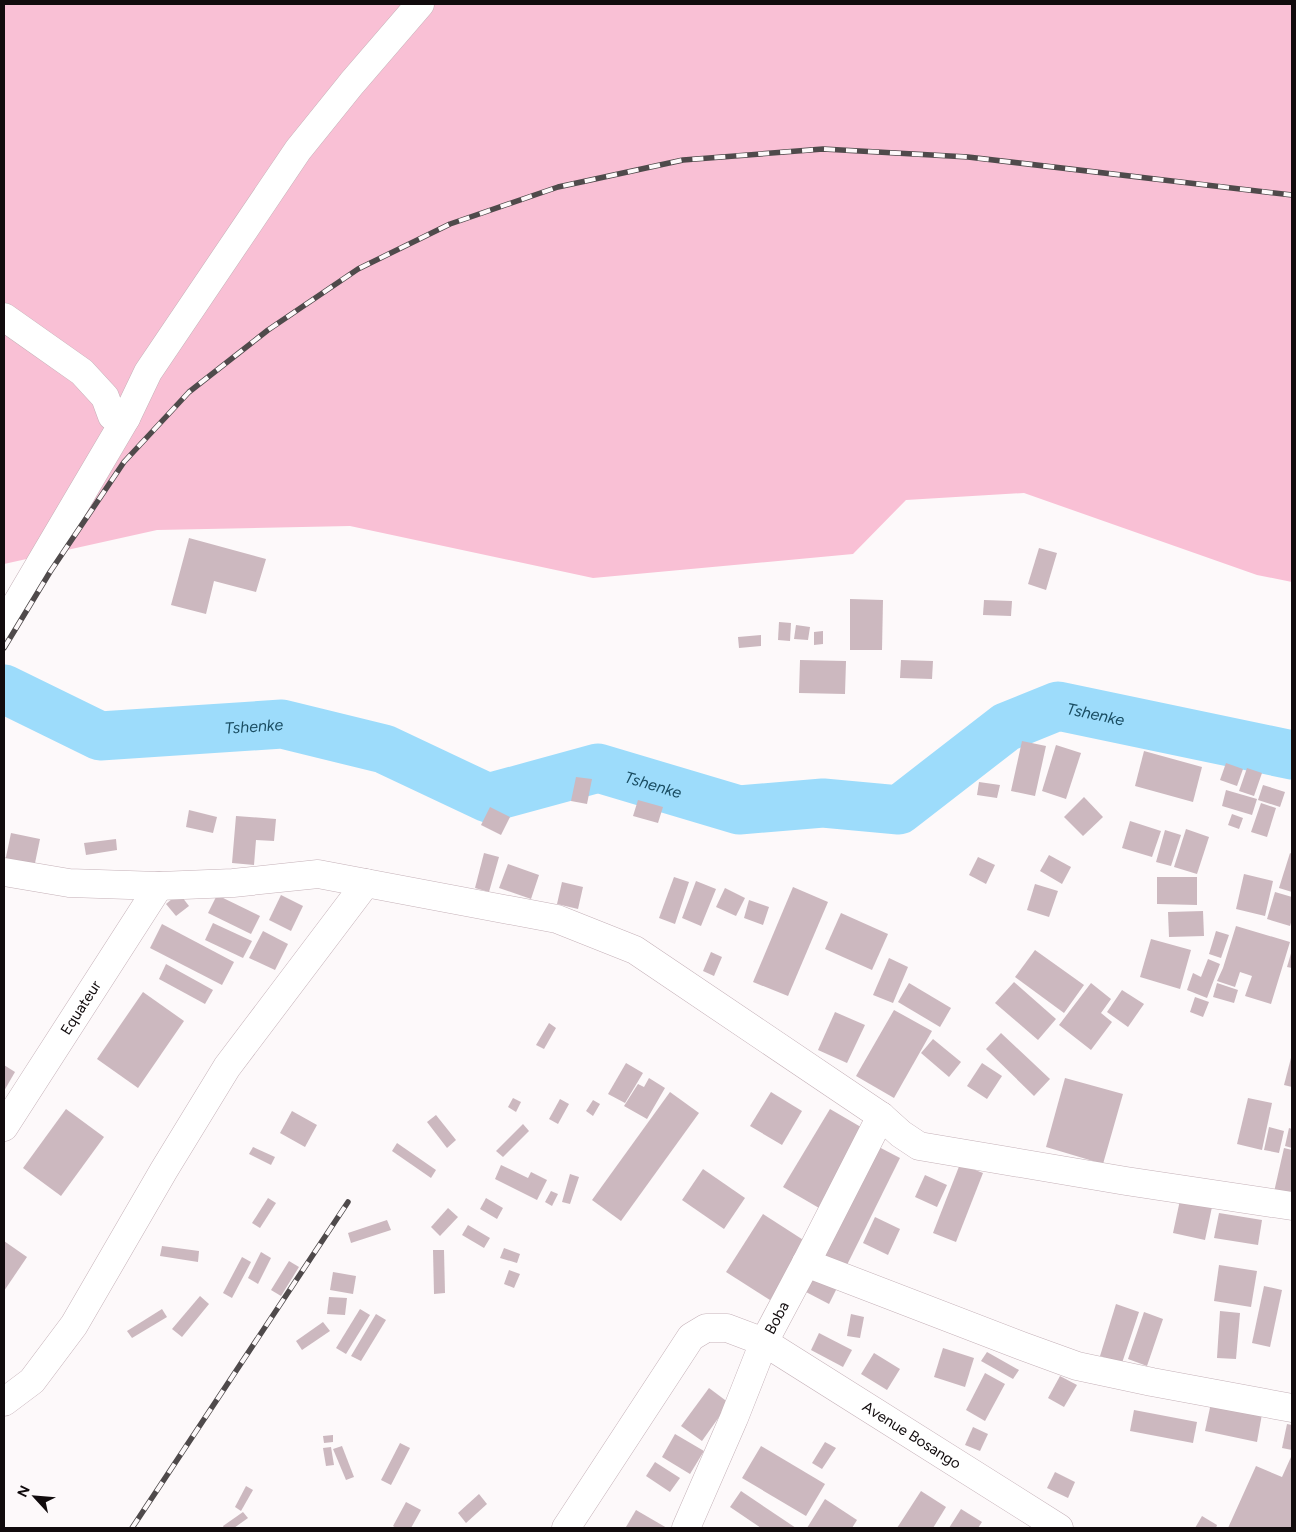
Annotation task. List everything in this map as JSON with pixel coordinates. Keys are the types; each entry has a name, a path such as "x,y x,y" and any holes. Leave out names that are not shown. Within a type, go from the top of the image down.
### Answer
{"street":[{"path":"4,625 126,418 148,372 298,150 352,83 420,4"},
{"path":"4,317 82,372 105,397 112,416 118,419 126,418"},
{"path":"4,872 69,883 159,886 233,883 318,874 557,919 635,950 881,1116 901,1134 920,1146 1126,1181 1292,1206"},
{"path":"4,1402 32,1381 74,1325 227,1067 366,883"},
{"name":"Equateur","path":"4,1127 159,886"},
{"name":"Boba","path":"686,1528 734,1418 764,1342 881,1116"},
{"path":"806,1263 1077,1366 1292,1408"},
{"name":"Avenue Bosango","path":"566,1528 691,1337 706,1328 727,1328 764,1342 1059,1528"}],"shaded area":[{"path":"4,4 1292,4 1292,582 1257,575 1024,493 906,500 853,554 593,578 350,526 157,530 4,564"}],"building":[{"path":"189,538 266,559 256,592 214,581 206,614 171,605"},
{"path":"1039,548 1057,553 1046,590 1028,584"},
{"path":"850,599 883,600 882,650 850,650"},
{"path":"984,600 1012,601 1011,616 983,615"},
{"path":"779,622 791,623 790,641 778,640"},
{"path":"796,625 810,627 808,640 794,639"},
{"path":"823,631 823,644 814,645 814,632"},
{"path":"761,635 761,646 739,648 738,637"},
{"path":"800,660 846,661 845,694 799,693"},
{"path":"901,660 933,661 932,679 900,678"},
{"path":"1022,741 1046,746 1035,796 1011,791"},
{"path":"1056,745 1081,753 1066,799 1042,791"},
{"path":"1144,751 1202,767 1193,802 1135,786"},
{"path":"1226,763 1243,769 1237,786 1220,780"},
{"path":"1247,768 1262,773 1254,796 1239,791"},
{"path":"576,777 592,779 587,804 571,801"},
{"path":"979,782 1000,785 997,798 977,795"},
{"path":"1263,785 1285,792 1280,807 1258,800"},
{"path":"1226,790 1257,799 1252,815 1222,806"},
{"path":"1084,797 1103,817 1083,836 1064,817"},
{"path":"638,800 663,807 658,823 633,816"},
{"path":"1261,803 1276,808 1267,837 1251,832"},
{"path":"490,807 510,817 501,835 481,825"},
{"path":"189,810 217,817 213,833 186,827"},
{"path":"1232,814 1243,818 1239,829 1228,825"},
{"path":"236,816 276,819 274,841 256,840 254,865 232,863"},
{"path":"1130,821 1161,831 1152,857 1122,848"},
{"path":"1186,829 1209,837 1197,874 1174,867"},
{"path":"1165,830 1181,835 1171,866 1156,862"},
{"path":"11,833 40,839 34,868 5,862"},
{"path":"116,839 117,850 86,855 84,843"},
{"path":"484,853 499,857 489,892 475,888"},
{"path":"1290,853 1292,854 1292,892 1279,888"},
{"path":"1049,855 1071,867 1062,884 1040,871"},
{"path":"978,857 995,865 986,884 969,875"},
{"path":"508,864 539,875 531,899 499,888"},
{"path":"1244,874 1273,881 1265,916 1236,909"},
{"path":"674,877 689,882 675,924 659,918"},
{"path":"1157,877 1197,877 1197,905 1157,904"},
{"path":"696,881 716,889 701,926 682,918"},
{"path":"562,882 583,887 578,909 557,904"},
{"path":"1035,884 1058,891 1049,917 1027,910"},
{"path":"793,887 828,902 788,996 753,982"},
{"path":"725,888 745,898 736,916 716,907"},
{"path":"1275,892 1292,897 1292,919 1290,926 1267,919"},
{"path":"179,893 189,906 176,916 166,904"},
{"path":"217,895 260,916 251,934 208,913"},
{"path":"281,895 303,906 291,931 269,920"},
{"path":"749,900 769,907 763,925 744,918"},
{"path":"1203,911 1204,936 1169,937 1168,912"},
{"path":"841,913 888,934 872,970 825,949"},
{"path":"213,923 252,941 243,958 205,940"},
{"path":"162,924 234,962 222,985 150,948"},
{"path":"1236,926 1290,942 1271,1004 1245,996 1252,976 1240,972 1235,987 1217,981"},
{"path":"263,931 288,944 275,970 249,958"},
{"path":"1216,931 1229,935 1221,958 1209,954"},
{"path":"1151,939 1191,950 1180,989 1140,977"},
{"path":"1035,950 1084,985 1064,1013 1015,977"},
{"path":"1292,950 1292,968 1287,967"},
{"path":"711,952 722,957 714,976 703,971"},
{"path":"889,958 908,967 893,1003 873,995"},
{"path":"1208,959 1220,964 1207,998 1187,990 1193,973 1201,977"},
{"path":"166,964 213,990 205,1004 159,979"},
{"path":"1014,982 1056,1019 1038,1040 995,1003"},
{"path":"909,983 951,1008 940,1027 898,1002"},
{"path":"1091,983 1111,999 1101,1013 1112,1022 1091,1050 1059,1025"},
{"path":"1217,983 1238,990 1234,1003 1213,997"},
{"path":"1122,990 1144,1004 1128,1027 1107,1012"},
{"path":"143,992 184,1021 138,1088 97,1059"},
{"path":"1195,997 1209,1002 1203,1017 1190,1012"},
{"path":"894,1010 932,1031 894,1098 856,1076"},
{"path":"835,1012 865,1025 847,1063 818,1050"},
{"path":"549,1023 556,1028 544,1049 536,1045"},
{"path":"1001,1033 1050,1079 1034,1096 986,1049"},
{"path":"933,1039 961,1062 949,1077 921,1053"},
{"path":"1292,1054 1292,1087 1284,1085"},
{"path":"626,1063 643,1073 625,1103 608,1094"},
{"path":"982,1063 1002,1076 987,1099 967,1086"},
{"path":"4,1065 15,1072 4,1091"},
{"path":"649,1078 665,1088 647,1119 624,1106 638,1084 644,1087"},
{"path":"1065,1078 1123,1094 1103,1164 1046,1147"},
{"path":"670,1092 699,1113 621,1221 592,1200"},
{"path":"771,1092 802,1111 782,1145 750,1126"},
{"path":"513,1098 521,1102 516,1112 508,1107"},
{"path":"1248,1098 1272,1103 1262,1150 1237,1144"},
{"path":"560,1099 569,1104 558,1124 549,1119"},
{"path":"593,1100 600,1104 593,1116 586,1111"},
{"path":"66,1109 104,1137 61,1196 23,1168"},
{"path":"830,1109 866,1130 819,1208 783,1187"},
{"path":"292,1111 317,1125 305,1147 280,1133"},
{"path":"436,1115 456,1140 447,1148 427,1122"},
{"path":"523,1124 529,1131 503,1157 496,1151"},
{"path":"1269,1127 1284,1131 1279,1153 1264,1150"},
{"path":"1289,1128 1292,1129 1292,1148 1285,1146"},
{"path":"397,1143 436,1170 431,1178 392,1151"},
{"path":"877,1146 900,1158 843,1273 820,1262"},
{"path":"253,1147 275,1157 271,1165 249,1154"},
{"path":"1284,1148 1292,1150 1292,1196 1274,1192"},
{"path":"960,1164 983,1173 956,1242 933,1233"},
{"path":"501,1165 528,1178 531,1172 547,1180 537,1200 495,1179"},
{"path":"703,1169 745,1198 724,1229 682,1200"},
{"path":"570,1174 579,1177 570,1204 562,1202"},
{"path":"925,1175 947,1185 937,1207 915,1197"},
{"path":"551,1191 558,1194 552,1206 545,1202"},
{"path":"268,1198 276,1203 260,1228 252,1223"},
{"path":"486,1198 503,1208 497,1219 480,1209"},
{"path":"1180,1200 1212,1207 1205,1240 1173,1233"},
{"path":"448,1208 458,1217 440,1236 431,1227"},
{"path":"1219,1213 1262,1220 1258,1245 1214,1238"},
{"path":"763,1214 808,1243 770,1300 726,1272"},
{"path":"875,1217 900,1229 888,1255 863,1243"},
{"path":"387,1220 391,1230 351,1243 348,1233"},
{"path":"468,1225 490,1238 484,1248 462,1235"},
{"path":"4,1241 27,1257 4,1291"},
{"path":"162,1246 199,1251 198,1262 160,1256"},
{"path":"504,1248 520,1254 517,1263 500,1258"},
{"path":"433,1250 444,1250 445,1293 434,1294"},
{"path":"261,1252 271,1258 258,1284 248,1278"},
{"path":"242,1257 251,1262 232,1298 223,1293"},
{"path":"289,1261 299,1267 281,1296 271,1290"},
{"path":"1219,1265 1257,1271 1251,1307 1214,1301"},
{"path":"509,1270 520,1274 514,1288 504,1284"},
{"path":"333,1272 356,1276 353,1294 330,1290"},
{"path":"814,1277 837,1288 829,1304 806,1292"},
{"path":"1264,1286 1282,1290 1270,1347 1252,1343"},
{"path":"200,1296 209,1304 182,1337 172,1329"},
{"path":"329,1297 347,1298 345,1315 327,1314"},
{"path":"1116,1304 1139,1312 1122,1363 1100,1356"},
{"path":"162,1309 167,1317 132,1338 127,1331"},
{"path":"360,1309 370,1315 346,1354 336,1348"},
{"path":"1220,1311 1240,1313 1236,1359 1217,1358"},
{"path":"1144,1312 1163,1319 1147,1366 1128,1359"},
{"path":"376,1314 386,1320 361,1361 351,1356"},
{"path":"851,1314 864,1317 860,1338 847,1336"},
{"path":"323,1322 330,1331 302,1350 296,1341"},
{"path":"819,1333 852,1350 843,1367 811,1350"},
{"path":"943,1348 974,1358 965,1387 934,1377"},
{"path":"987,1352 1019,1370 1013,1379 981,1361"},
{"path":"874,1353 900,1369 887,1390 861,1374"},
{"path":"985,1373 1005,1384 985,1421 966,1410"},
{"path":"1060,1376 1077,1385 1064,1407 1048,1398"},
{"path":"709,1388 729,1403 702,1441 681,1426"},
{"path":"1211,1403 1262,1414 1257,1442 1205,1431"},
{"path":"1134,1410 1197,1422 1193,1443 1130,1431"},
{"path":"1287,1424 1292,1425 1292,1450 1282,1448"},
{"path":"973,1427 988,1434 980,1451 965,1445"},
{"path":"675,1434 704,1451 690,1474 662,1457"},
{"path":"333,1435 333,1442 324,1443 323,1436"},
{"path":"825,1442 836,1448 822,1469 812,1463"},
{"path":"400,1443 410,1448 391,1485 381,1480"},
{"path":"342,1446 354,1477 346,1480 333,1449"},
{"path":"761,1446 825,1484 806,1516 742,1478"},
{"path":"331,1447 334,1465 326,1466 323,1448"},
{"path":"1291,1457 1292,1528 1228,1528 1256,1466 1282,1477"},
{"path":"655,1462 680,1478 670,1492 646,1476"},
{"path":"1055,1472 1075,1482 1068,1498 1047,1488"},
{"path":"246,1486 253,1490 241,1511 235,1507"},
{"path":"741,1491 796,1528 761,1528 730,1507"},
{"path":"921,1491 946,1507 933,1528 897,1528"},
{"path":"479,1494 487,1504 466,1523 458,1513"},
{"path":"825,1499 857,1520 852,1528 807,1528"},
{"path":"406,1502 421,1510 411,1528 396,1528 393,1526"},
{"path":"961,1509 982,1522 978,1528 949,1528"},
{"path":"636,1510 667,1528 627,1528"},
{"path":"243,1512 248,1518 234,1528 224,1528 223,1526"},
{"path":"1202,1516 1217,1525 1216,1528 1195,1528"}],"waterway":[{"name":"Tshenke","path":"4,689 100,736 282,724 384,749 488,798 598,768 739,810 823,803 899,810 1006,727 1058,706 1292,755"}],"railway":[{"path":"4,648 50,572 124,462 189,392 268,330 358,269 450,224 558,187 683,160 823,149 968,157 1292,195"},
{"path":"132,1528 348,1202"}]}
